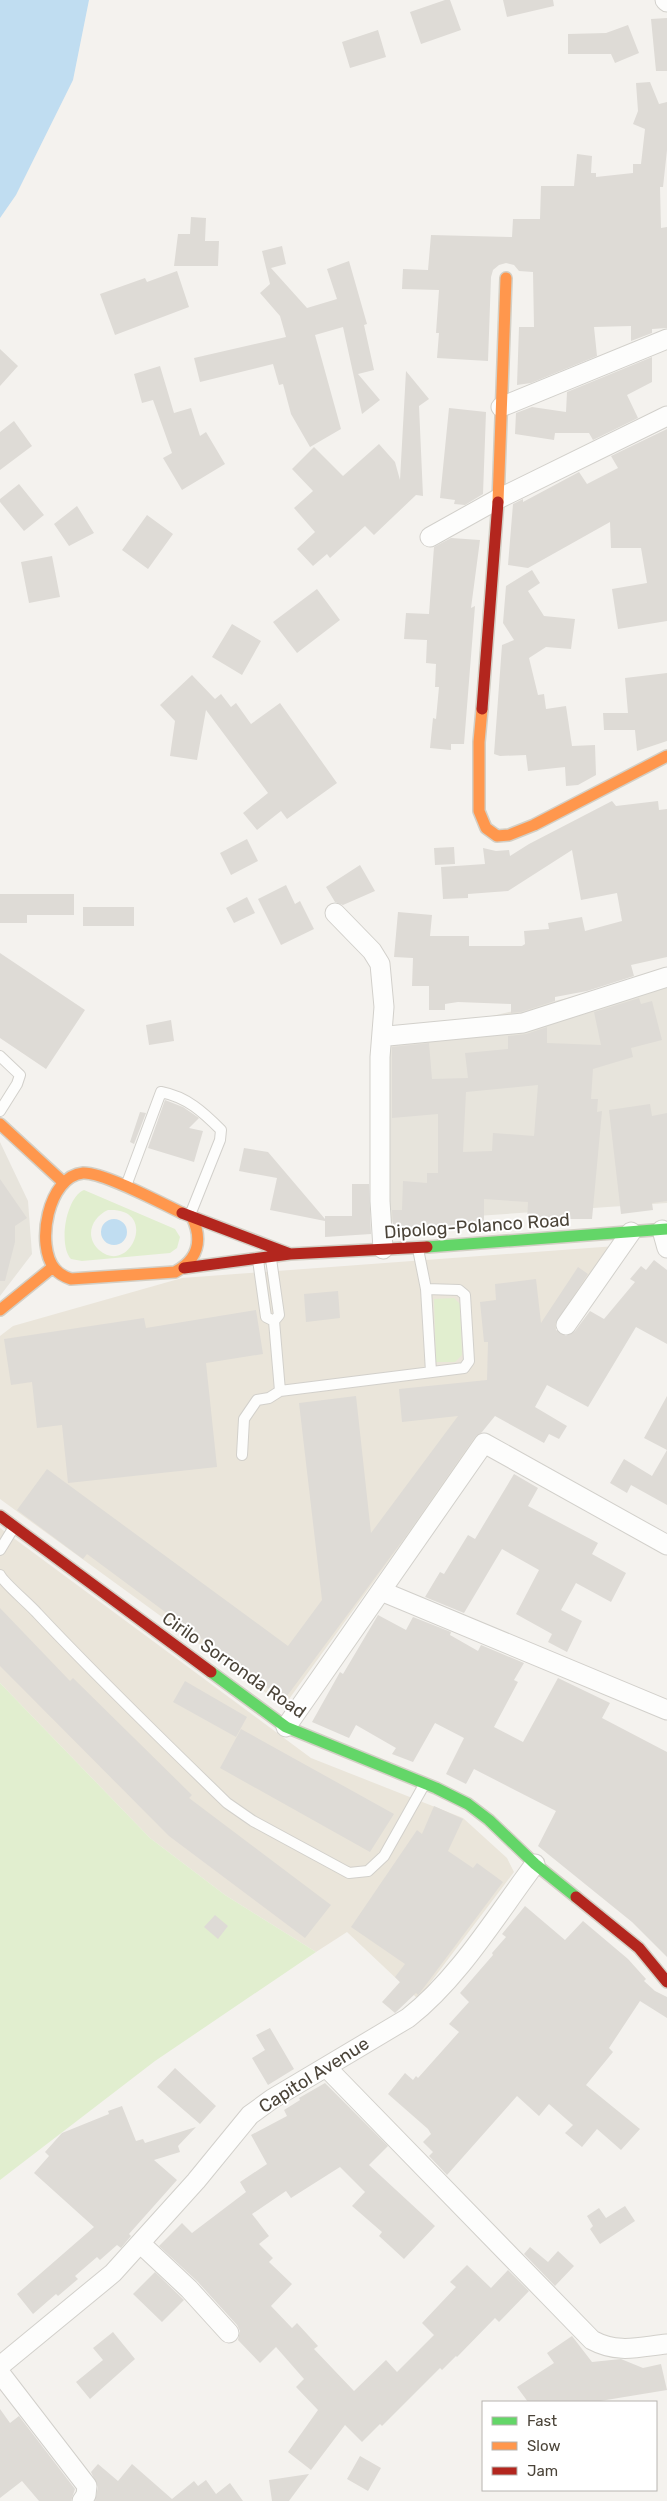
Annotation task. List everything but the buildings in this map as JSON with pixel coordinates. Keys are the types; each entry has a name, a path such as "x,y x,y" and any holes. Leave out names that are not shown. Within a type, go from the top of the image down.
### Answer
{"main road":[{"path":"506,278 498,498 479,742 479,811 481,822 486,830 495,835 503,836 539,823 667,756"},
{"path":"0,1124 63,1182"},
{"path":"0,1310 53,1267 45,1243 54,1194 71,1175 82,1171 93,1173 125,1186 191,1217 290,1254"},
{"path":"184,1268 193,1259 197,1250 198,1226 191,1217"},
{"name":"Dipolog-Polanco Road","path":"53,1267 60,1274 71,1279 82,1280 175,1272 184,1268 290,1254 418,1248 631,1232 665,1236"},
{"name":"Cirilo Sorronda Road","path":"0,1516 286,1727 319,1743 458,1799 482,1813 535,1864 640,1947 665,1973"}],"street":[{"path":"501,407 667,339"},
{"path":"430,537 498,498 667,416"},
{"path":"335,913 372,951 380,964 384,1007 380,1201 383,1250"},
{"path":"382,1038 523,1023 667,977"},
{"path":"566,1326 631,1232"},
{"path":"286,1727 484,1443 667,1545"},
{"path":"381,1591 667,1710"},
{"name":"Capitol Avenue","path":"0,2366 81,2302 142,2244 250,2115 272,2099 408,2018 424,2005 444,1985 535,1864"},
{"path":"326,2067 592,2340 618,2350 667,2344"},
{"path":"142,2244 189,2288 230,2333"},
{"path":"0,2373 87,2486 86,2495 82,2501"}],"lane":[{"path":"0,1056 20,1075 17,1084 0,1111"},
{"path":"125,1186 161,1092 176,1094 192,1103 221,1130 220,1140 191,1217"},
{"path":"418,1248 426,1289 431,1372"},
{"path":"271,1257 279,1315 274,1321 280,1391"},
{"path":"258,1259 266,1317 274,1321"},
{"path":"242,1455 244,1419 257,1400 269,1398 280,1391 461,1370 469,1362 465,1295 459,1290 426,1289"},
{"path":"0,1550 14,1526"},
{"path":"0,1574 2,1579 13,1588 67,1645 228,1803 253,1822 349,1873 368,1871 384,1856 424,1785"}],"shaded area":[{"path":"667,974 667,1203 388,1222 384,1042"},
{"path":"0,1142 28,1201 32,1254 0,1296"},
{"path":"616,1246 284,1706 0,1499 0,1336 13,1326 182,1278"},
{"path":"0,1528 311,1758 463,1818 507,1858 514,1872 418,1999 347,1932 316,1952 225,1895 150,1838 0,1683"}],"green space":[{"path":"84,1190 175,1229 180,1237 177,1248 170,1253 82,1261 71,1259 65,1243 66,1222 69,1211 78,1194","holes":["108,1210 124,1212 133,1219 136,1228 135,1239 121,1255 110,1256 94,1245 91,1233 92,1227 98,1217"]},
{"path":"454,1298 460,1304 462,1355 455,1362 436,1362 434,1299"},
{"path":"0,1683 150,1838 225,1895 316,1952 155,2061 0,2180"}],"water":[{"path":"0,0 89,0 73,80 16,195 0,218"},
{"path":"114,1219 123,1223 127,1232 123,1241 114,1245 105,1241 101,1232 105,1223"}],"traffic: fast":[{"path":"427,1247 667,1229"},
{"path":"211,1672 286,1727 436,1788 468,1804 489,1820 535,1864 576,1897"}],"traffic: slow":[{"path":"498,502 506,278"},
{"path":"482,709 479,742 479,811 486,828 497,836 509,835 534,825 667,756"},
{"path":"0,1124 63,1182"},
{"path":"182,1213 104,1177 83,1173 71,1177 61,1186 53,1199 48,1213 46,1245 49,1258 57,1271 71,1279 175,1272 189,1262 196,1249 198,1241 192,1217"},
{"path":"0,1310 53,1267"}],"traffic: jam":[{"path":"482,709 498,502"},
{"path":"182,1213 290,1254"},
{"path":"184,1268 290,1254 427,1247"},
{"path":"0,1516 211,1672"},
{"path":"576,1897 639,1948 667,1982"}]}
